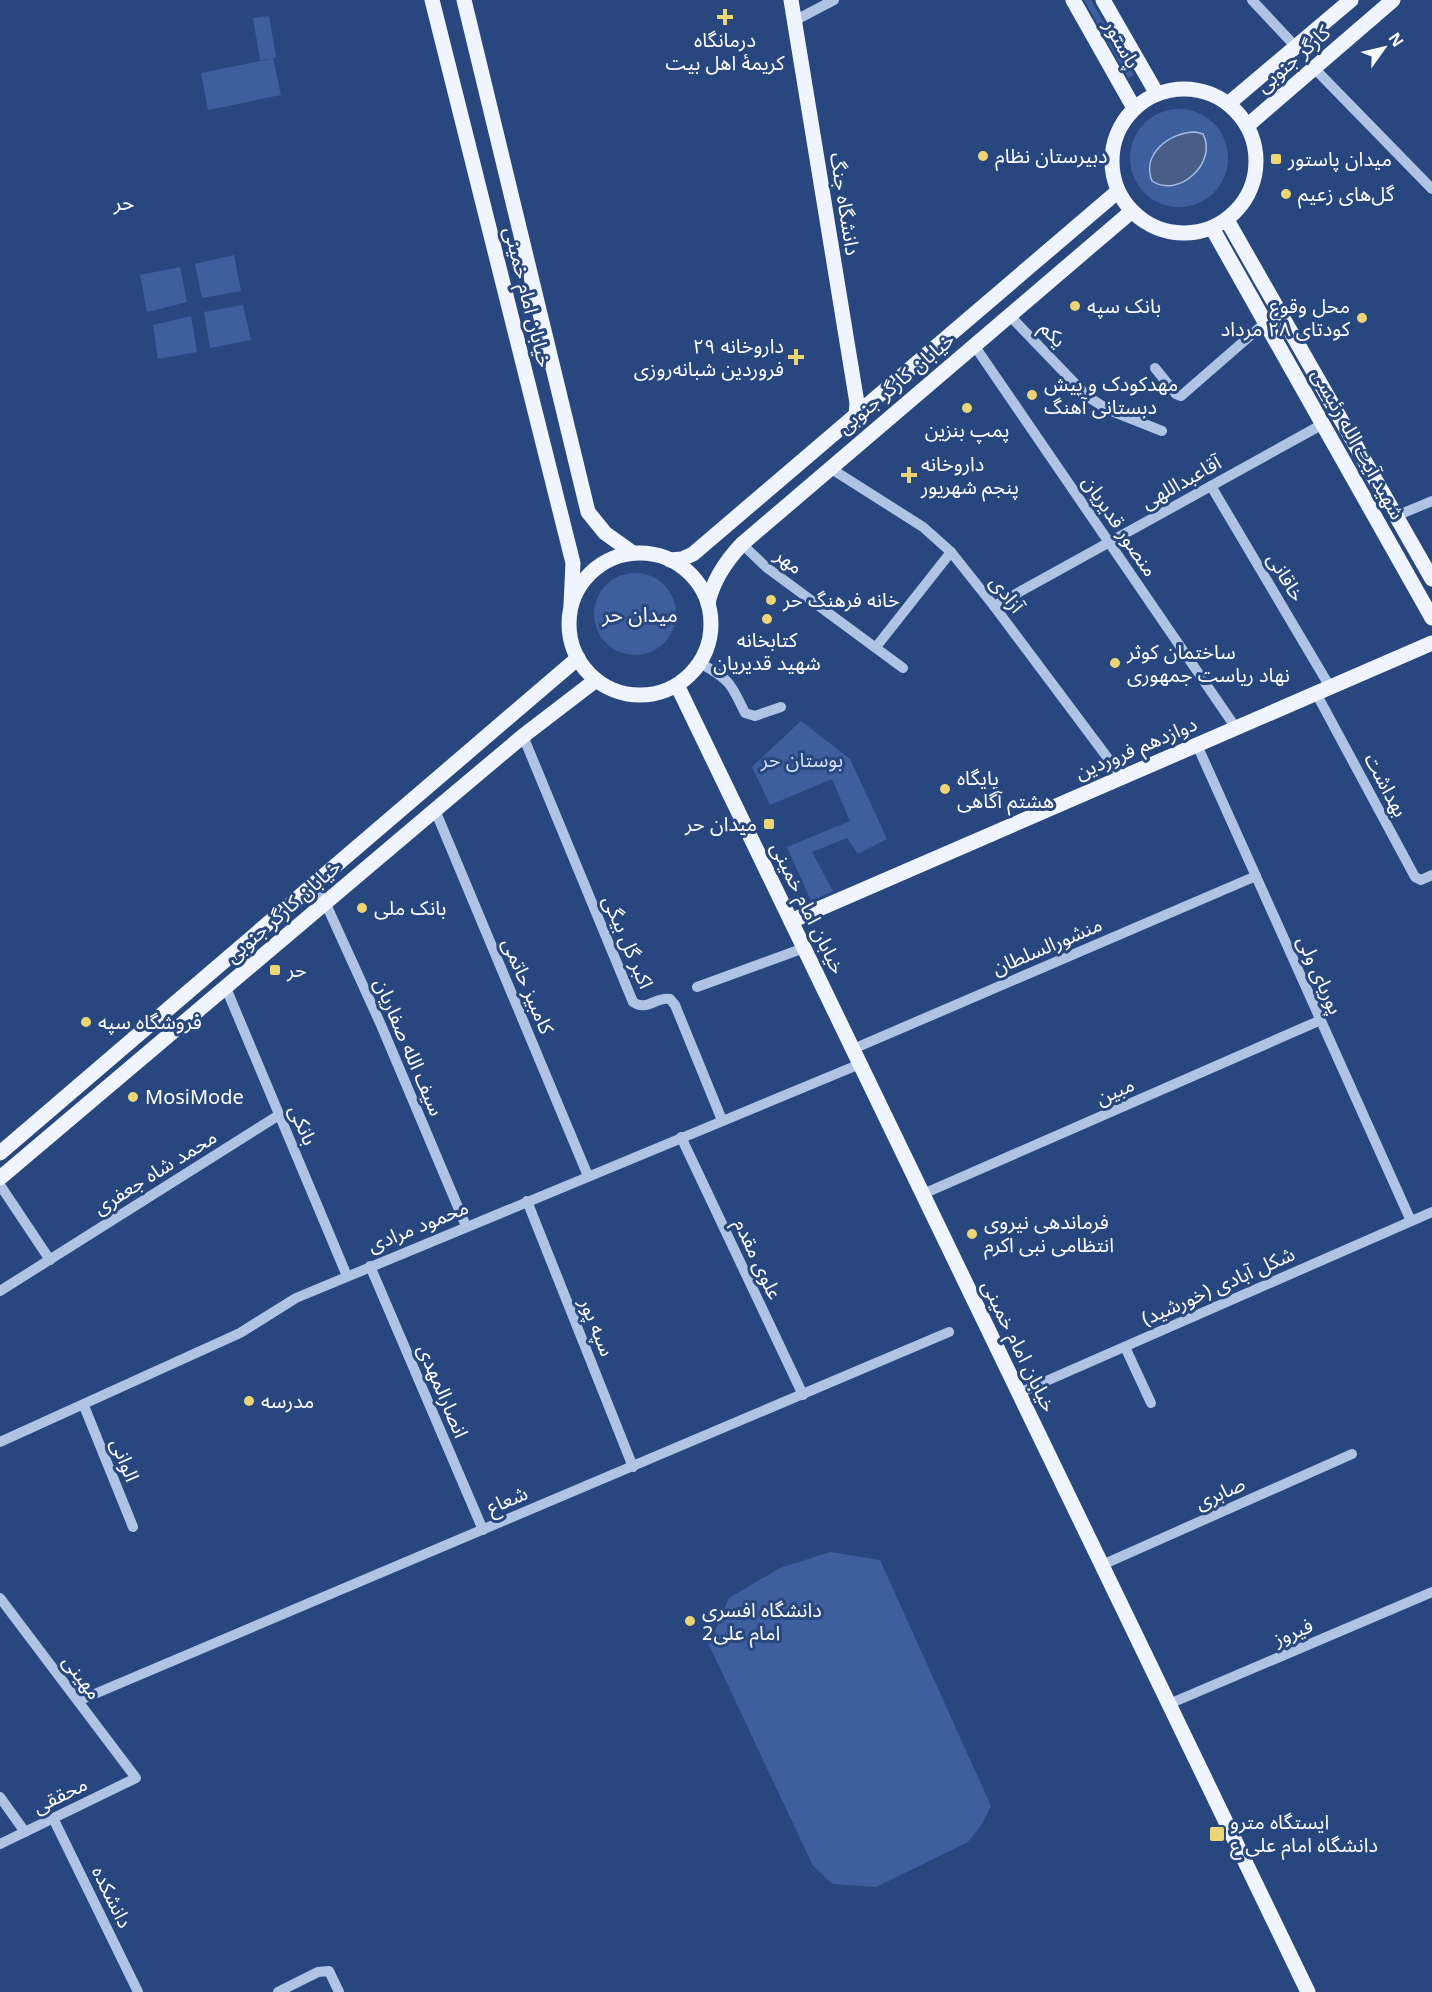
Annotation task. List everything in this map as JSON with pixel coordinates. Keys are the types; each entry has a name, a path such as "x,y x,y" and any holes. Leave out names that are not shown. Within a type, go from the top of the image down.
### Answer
{"main road":[{"name":"خیابان امام خمینی","path":"432,0 573,563 571,604"},
{"name":"خیابان امام خمینی","path":"464,0 588,512 605,533 633,553"},
{"name":"دانشگاه جنگ","path":"790,0 857,403 856,415"},
{"name":"پاستور","path":"1073,0 1134,108"},
{"name":"کارگر جنوبی","path":"1228,104 1351,0"},
{"name":"کارگر جنوبی","path":"1247,126 1394,0"},
{"name":"پاستور","path":"1106,2 1157,94"},
{"path":"1179,89 1201,90 1228,104 1247,126 1255,147 1256,171 1249,193 1236,212 1212,228 1191,233 1169,232 1149,224 1132,211 1118,192 1112,160 1114,141 1122,123 1134,108 1157,94 1179,89"},
{"name":"خیابان کارگر جنوبی","path":"670,560 682,559 693,554 1118,192"},
{"name":"خیابان کارگر جنوبی","path":"708,603 715,581 728,559 742,544 1132,211"},
{"name":"شهید آیت الله رئیسی","path":"1227,220 1432,579"},
{"name":"شهید آیت الله رئیسی","path":"1212,228 1432,618"},
{"path":"1379,524 1396,516"},
{"path":"633,553 652,554 683,567 693,578 708,603 711,624 705,654 694,671 677,685 656,693 635,695 614,690 596,680 578,658 573,648 569,627 571,604 590,573 609,560 633,553"},
{"name":"دوازدهم فروردین","path":"791,921 1432,643"},
{"name":"خیابان کارگر جنوبی","path":"0,1153 578,658"},
{"name":"خیابان کارگر جنوبی","path":"0,1178 523,736 596,680"},
{"name":"خیابان امام خمینی","path":"677,685 1308,1992"}],"street":[{"path":"794,21 834,0"},
{"path":"1252,0 1296,47"},
{"path":"1314,68 1432,189"},
{"name":"یکم","path":"1009,315 1098,405 1162,431"},
{"path":"1155,368 1176,394 1181,396 1266,322"},
{"name":"منصور قدیریان","path":"974,345 1236,728"},
{"name":"آقاعبداللهی","path":"994,606 1323,424"},
{"name":"آزادی","path":"830,468 923,527 951,552 1122,777"},
{"name":"خاقانی","path":"1211,486 1323,690"},
{"path":"1396,516 1432,501"},
{"name":"مهر","path":"742,544 766,567 903,668"},
{"path":"876,647 951,552"},
{"path":"700,663 727,680 745,713 750,716 781,707"},
{"name":"بهداشت","path":"1323,690 1415,877 1421,880 1432,874"},
{"name":"اکبر گل بیگی","path":"523,736 633,1002 639,1006 645,1006 663,997 670,999 675,1005 722,1120"},
{"name":"پوریای ولی","path":"1197,745 1412,1221"},
{"name":"کامبیز حاتمی","path":"435,810 588,1176"},
{"name":"منشورالسلطان","path":"853,1049 1256,876"},
{"name":"سیف الله صفاریان","path":"312,886 325,902 381,1025 466,1226"},
{"path":"697,987 804,948"},
{"name":"بانکی","path":"226,988 347,1276"},
{"name":"مبین","path":"923,1194 1321,1020"},
{"name":"محمود مرادی","path":"0,1442 84,1406 240,1333 296,1298 860,1064"},
{"name":"محمد شاه جعفری","path":"0,1291 279,1114"},
{"name":"علوی مقدم","path":"681,1137 803,1395"},
{"path":"0,1185 50,1260"},
{"name":"سپه پور","path":"527,1201 633,1467"},
{"name":"شکل آبادی (خورشید)","path":"1019,1393 1432,1212"},
{"name":"انصارالمهدی","path":"370,1266 483,1530"},
{"name":"شعاع","path":"78,1701 949,1332"},
{"path":"1125,1347 1151,1402"},
{"name":"الوانی","path":"84,1406 133,1527"},
{"name":"صابری","path":"1102,1565 1352,1454"},
{"name":"فیروز","path":"1169,1704 1432,1593"},
{"name":"مهینی","path":"0,1598 136,1778"},
{"name":"محققی","path":"0,1844 136,1778"},
{"path":"0,1797 24,1832"},
{"name":"دانشکده","path":"53,1818 138,1992"},
{"path":"278,1992 318,1972 329,1971 339,1992"}],"green space":[{"path":"1084,0 1091,0 1134,75 1128,78"},
{"path":"269,16 276,57 273,58 281,95 208,110 201,73 270,59 260,60 253,18"},
{"path":"1179,109 1198,113 1214,123 1224,139 1228,158 1224,177 1214,193 1198,203 1179,207 1160,203 1144,193 1134,177 1130,158 1134,139 1144,123 1160,113"},
{"path":"234,255 241,291 202,298 195,264"},
{"path":"180,267 187,302 147,312 140,275"},
{"path":"243,305 251,340 210,348 204,312"},
{"path":"191,316 197,352 158,359 153,325"},
{"path":"627,573 643,573 658,580 669,591 676,606 673,630 664,643 643,655 627,655 612,648 601,637 594,622 594,606 601,591 612,580"},
{"name":"بوستان حر","path":"801,721 850,759 887,839 858,854 847,838 812,852 833,891 811,901 787,847 850,821 832,779 770,805 752,767"},
{"path":"830,1552 880,1560 991,1806 982,1824 968,1842 876,1887 833,1884 813,1866 709,1645 729,1598 780,1568"}],"shaded area":[{"path":"1195,132 1203,134 1206,145 1201,166 1193,175 1173,185 1163,185 1152,181 1151,162 1160,146 1176,136"}],"place":[{"name":"درمانگاه کریمهٔ اهل بیت","path":"725,17"},
{"name":"دبیرستان نظام","path":"983,156"},
{"name":"میدان پاستور","path":"1276,159"},
{"name":"گل‌های زعیم","path":"1286,194"},
{"name":"بانک سپه","path":"1075,306"},
{"name":"محل وقوع کودتای ۲۸ مرداد","path":"1362,318"},
{"name":"داروخانه ۲۹ فروردین شبانه‌روزی","path":"796,357"},
{"name":"مهدکودک و پیش دبستانی آهنگ","path":"1032,395"},
{"name":"پمپ بنزین","path":"967,408"},
{"name":"داروخانه پنجم شهریور","path":"909,475"},
{"name":"خانه فرهنگ حر","path":"771,600"},
{"name":"کتابخانه شهید قدیریان","path":"767,619"},
{"name":"ساختمان کوثر نهاد ریاست جمهوری","path":"1115,663"},
{"name":"پایگاه هشتم آگاهی","path":"945,789"},
{"name":"میدان حر","path":"769,824"},
{"name":"بانک ملی","path":"362,908"},
{"name":"حر","path":"275,970"},
{"name":"فروشگاه سپه","path":"86,1022"},
{"name":"MosiMode","path":"133,1097"},
{"name":"فرماندهی نیروی انتظامی نبی اکرم","path":"972,1234"},
{"name":"مدرسه","path":"249,1401"},
{"name":"دانشگاه افسری امام علی2","path":"690,1621"},
{"name":"ایستگاه مترو دانشگاه امام علی ع","path":"1217,1834"}],"district":[{"name":"حر","path":"124,203"},
{"name":"میدان حر","path":"640,615"}]}
